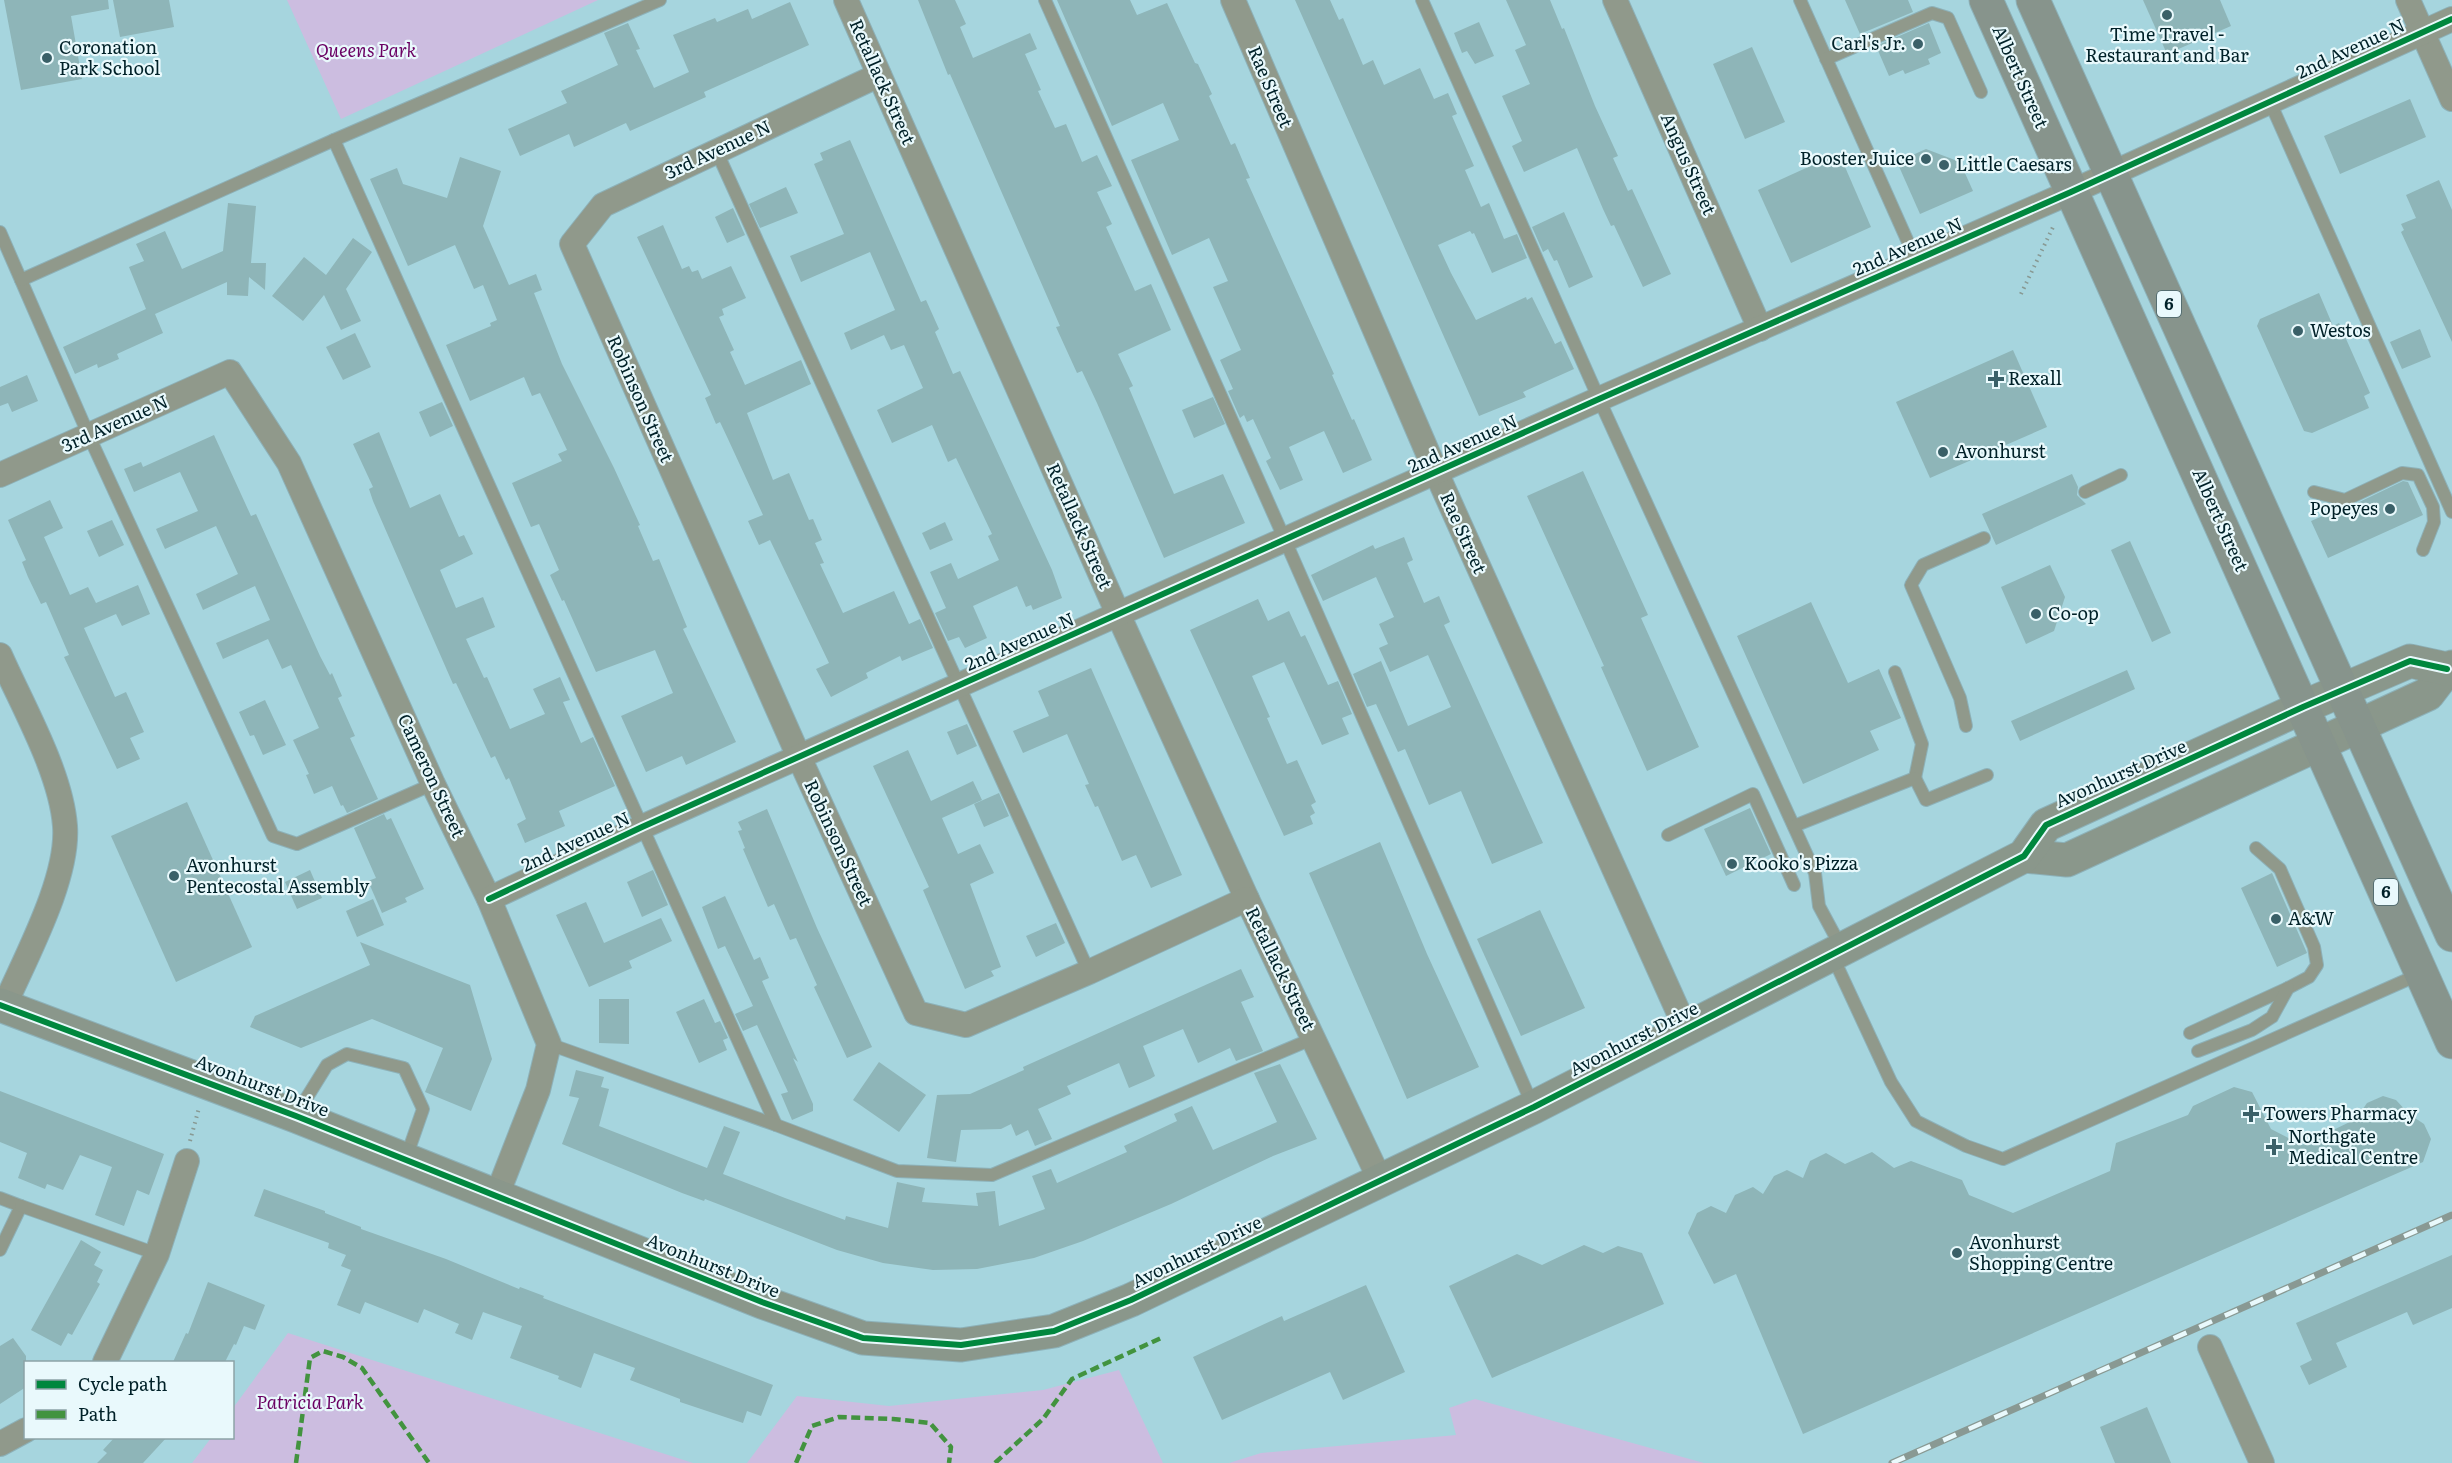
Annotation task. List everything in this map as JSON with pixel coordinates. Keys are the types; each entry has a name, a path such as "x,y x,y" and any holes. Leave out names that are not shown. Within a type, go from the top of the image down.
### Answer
{"main road":[{"name":"Albert Street","path":"1986,0 2452,1042"},
{"name":"6","path":"2033,0 2452,935"}],"street":[{"name":"Retallack Street","path":"846,0 1118,614 1247,899 1380,1180"},
{"name":"Rae Street","path":"1233,0 1436,472 1686,1029"},
{"name":"Angus Street","path":"1615,0 1760,329"},
{"path":"2408,0 2452,99"},
{"name":"2nd Avenue N","path":"489,899 642,827 1599,399 2071,192 2452,19"},
{"name":"3rd Avenue N","path":"572,244 603,205 879,75"},
{"name":"Robinson Street","path":"572,244 799,758 916,1013 966,1025 1089,972 1247,899"},
{"name":"3rd Avenue N","path":"0,475 230,372"},
{"name":"Cameron Street","path":"230,372 289,463 433,784 489,899 549,1044"},
{"path":"0,655 48,762 62,804 65,828 62,860 50,900 2,1006"},
{"name":"Avonhurst Drive","path":"2,1006 208,1081 762,1302 863,1338 961,1345 1054,1332 1131,1300 1534,1107 2024,856 2046,825 2303,707 2410,661 2450,668"},
{"path":"2024,856 2067,860 2428,694 2450,668"},
{"path":"497,1195 538,1090 549,1044"},
{"path":"105,1361 157,1254 187,1161"},
{"path":"2210,1347 2262,1463"},
{"path":"0,1444 24,1431"}],"lane":[{"path":"21,280 334,140 660,0"},
{"path":"1045,0 1286,540 1534,1107"},
{"path":"1422,0 1599,399 1815,873 1819,906 1837,952 1891,1082 1916,1122 1966,1146 2003,1159 2421,973"},
{"path":"1800,0 1916,260"},
{"path":"1826,59 1932,13 1948,18 1981,92"},
{"path":"2270,102 2452,512"},
{"path":"334,140 776,1125"},
{"path":"716,150 1089,972"},
{"path":"0,232 89,436 273,836 297,844 433,784"},
{"path":"2314,492 2345,500 2402,472 2418,475 2433,507 2434,522 2422,550"},
{"path":"2085,492 2121,475"},
{"path":"1966,726 1960,698 1911,585 1923,565 1984,538"},
{"path":"1895,672 1922,744 1915,778 1926,800 1987,775"},
{"path":"1794,826 1915,778"},
{"path":"1668,835 1753,794 1794,885"},
{"path":"2190,1033 2309,977 2317,965 2314,947 2280,869 2256,848"},
{"path":"2198,1052 2252,1030 2272,1017 2288,988"},
{"path":"549,1044 776,1125 897,1172 992,1175 1314,1038"},
{"path":"296,1116 327,1065 347,1054 404,1068 423,1109 406,1159"},
{"path":"0,1198 157,1254"},
{"path":"0,1250 21,1206"}],"path":[{"path":"2021,294 2054,225"},
{"path":"187,1161 191,1133 208,1081"}],"green space":[{"name":"Queens Park","path":"287,0 598,0 341,119"},
{"name":"Patricia Park","path":"288,1333 693,1463 192,1463 210,1439 234,1439 234,1407"},
{"path":"1119,1370 1163,1463 747,1463 797,1396 889,1406 1043,1390"},
{"path":"1475,1399 1704,1463 1229,1463 1261,1453 1456,1435 1449,1408"}],"building":[{"name":"Coronation Park School","path":"4,0 108,0 109,9 71,16 82,79 21,90"},
{"path":"113,0 169,0 174,27 120,37"},
{"path":"918,0 955,0 966,24 960,27 973,58 1030,33 1037,49 1025,54 1041,90 1038,91 1055,128 1066,124 1082,162 1097,155 1112,186 1097,192 1112,224 1106,227 1135,291 1151,284 1171,330 1118,354 1133,386 1129,388 1174,494 1223,474 1245,523 1164,558 1097,403 1082,371 1077,373 1056,327 1060,326 950,74 948,75"},
{"path":"1057,0 1130,0 1137,15 1167,3 1212,94 1209,96 1231,145 1235,143 1250,178 1246,179 1334,374 1332,375 1352,420 1354,419 1372,460 1343,473 1324,431 1289,447 1303,480 1280,490 1266,461 1271,458 1253,419 1247,422 1244,415 1240,418 1228,391 1233,389 1220,360 1241,350 1213,287 1228,281 1209,238 1172,255 1131,160 1179,140 1163,103 1112,126"},
{"path":"1295,0 1330,0 1339,20 1343,18 1363,65 1373,60 1384,85 1420,68 1434,99 1448,93 1457,114 1452,116 1474,166 1465,170 1481,207 1489,203 1504,239 1517,234 1527,258 1492,273 1474,233 1470,231 1438,245 1476,320 1526,297 1527,300 1532,297 1555,344 1561,341 1574,369 1523,392 1526,397 1479,416"},
{"path":"1506,0 1550,0 1618,156 1613,158 1628,191 1632,189 1671,274 1643,287 1614,225 1611,226 1577,148 1524,172 1512,146 1522,141 1502,96 1530,84 1515,50 1526,45"},
{"path":"1845,0 1908,0 1913,12 1860,34"},
{"path":"2143,0 2220,0 2231,26 2167,54"},
{"path":"790,2 809,45 704,92 706,97 630,131 626,123 574,147 569,134 520,156 508,129 567,103 561,91 618,65 604,33 628,23 640,49 636,50 654,88 689,72 673,35 715,18 717,22 748,9 752,19"},
{"path":"1479,22 1494,56 1475,64 1467,51 1462,53 1454,33"},
{"path":"1929,23 1941,53 1928,59 1930,64 1905,74 1903,70 1889,76 1876,46"},
{"path":"1752,47 1785,122 1745,139 1713,64"},
{"path":"2410,99 2426,137 2340,174 2324,136"},
{"path":"850,140 921,302 926,300 939,329 935,332 953,374 960,371 1052,570 1062,598 1033,610 1031,605 1026,607 1017,586 973,606 987,638 965,648 959,637 948,641 935,613 946,608 930,572 951,563 958,579 999,560 988,536 992,534 956,458 948,462 932,425 892,443 877,410 923,388 904,345 891,350 884,335 851,350 844,333 895,310 870,252 801,282 790,256 844,234 814,164 823,160 820,153"},
{"path":"1926,149 1960,162 1973,191 1920,214 1897,162"},
{"path":"1839,153 1871,227 1791,263 1758,190"},
{"path":"460,157 501,171 483,226 509,285 536,274 542,290 534,293 562,364 614,468 640,525 638,526 653,561 659,559 687,627 683,629 736,742 686,765 682,756 646,772 621,716 673,693 655,650 596,672 564,600 562,601 550,575 559,570 539,524 531,527 512,483 562,461 558,454 567,450 540,393 532,396 524,377 470,401 446,345 491,326 490,323 497,320 483,285 474,289 455,245 408,266 370,179 397,168 403,184 447,198"},
{"path":"2439,180 2452,210 2452,342 2401,232 2404,230 2401,224 2416,218 2406,195"},
{"path":"786,187 798,213 760,228 749,204"},
{"path":"228,203 256,206 251,263 266,263 265,290 249,277 248,296 227,295 227,282 155,314 163,333 117,354 119,359 98,368 97,364 75,374 63,347 146,309 129,267 144,261 136,244 165,231 182,269 223,251"},
{"path":"733,208 745,235 727,243 715,217"},
{"path":"1564,212 1593,277 1569,288 1557,260 1554,261 1548,249 1543,252 1532,227"},
{"path":"663,225 682,269 689,266 692,272 698,270 702,279 731,266 746,298 722,309 724,315 719,317 734,350 730,352 745,385 801,360 811,384 747,413 773,480 789,473 809,520 813,519 822,540 815,543 824,563 820,564 843,613 894,591 909,624 920,619 933,648 902,661 900,656 866,673 868,678 831,697 816,669 829,663 770,540 759,545 748,521 763,515 720,422 716,424 705,398 711,395 637,237"},
{"path":"353,238 372,252 346,289 361,321 341,330 324,295 303,321 272,296 304,257 326,275"},
{"path":"2319,293 2333,326 2339,323 2370,393 2364,396 2369,408 2312,433 2304,431 2257,326 2260,319"},
{"path":"2420,329 2431,357 2402,369 2390,342"},
{"path":"355,333 371,367 343,380 326,347"},
{"path":"2013,350 2047,427 1930,478 1896,402"},
{"path":"27,375 38,401 12,412 8,403 0,406 0,387"},
{"path":"1213,397 1225,424 1194,438 1182,410"},
{"path":"442,402 453,426 430,437 419,412"},
{"path":"379,432 410,508 440,494 459,537 464,535 473,554 440,570 456,608 483,597 495,627 466,639 484,678 487,677 510,729 545,714 533,689 560,677 570,700 563,702 581,743 593,737 615,786 559,811 565,826 525,843 517,824 526,819 509,778 506,780 495,756 491,758 456,683 453,684 373,501 369,489 373,487 353,444"},
{"path":"214,435 251,516 256,514 320,656 330,675 332,673 342,696 338,698 355,736 350,738 378,799 347,813 343,805 341,806 332,786 314,794 306,775 309,774 293,740 319,728 291,665 282,669 268,639 223,659 216,643 270,620 255,586 203,610 196,594 238,574 216,526 165,549 156,529 198,511 180,472 134,492 124,469 141,462 143,467"},
{"path":"1583,471 1648,615 1641,618 1699,747 1647,771 1601,667 1604,666 1527,496"},
{"path":"2072,474 2078,487 2077,495 2086,504 1996,545 1982,514"},
{"path":"2403,481 2408,482 2423,515 2328,558 2311,521 2341,508 2349,507"},
{"path":"50,500 63,528 44,537 70,595 88,587 96,603 138,585 150,614 122,626 116,614 84,628 115,697 126,692 144,732 130,738 140,759 117,769 64,657 69,655 46,602 41,604 28,577 22,562 26,560 8,520"},
{"path":"112,520 124,545 99,557 87,531"},
{"path":"945,522 953,540 930,550 922,533"},
{"path":"1404,537 1413,560 1407,563 1424,603 1439,596 1450,622 1444,625 1543,843 1492,864 1461,791 1429,805 1405,749 1398,752 1376,704 1367,707 1353,674 1381,661 1408,726 1451,707 1428,655 1390,672 1379,648 1388,644 1379,624 1394,617 1376,577 1323,601 1311,575 1373,545 1375,549"},
{"path":"2130,541 2171,633 2152,642 2111,550"},
{"name":"Co-op","path":"2050,565 2065,597 2054,631 2026,644 2001,587"},
{"path":"1258,599 1268,621 1289,611 1301,637 1305,635 1328,685 1338,681 1352,714 1342,718 1349,734 1322,745 1284,662 1252,676 1287,764 1297,760 1316,802 1311,805 1315,813 1310,816 1313,824 1284,836 1190,630"},
{"path":"1811,602 1848,683 1879,669 1901,718 1870,731 1879,750 1803,784 1737,636"},
{"path":"1091,668 1182,875 1151,888 1136,855 1122,861 1098,806 1095,807 1085,785 1089,784 1067,734 1023,753 1013,731 1049,716 1038,691"},
{"path":"2127,670 2135,689 2020,741 2011,721"},
{"path":"265,700 286,745 263,755 254,735 250,736 239,712"},
{"path":"967,724 977,746 957,755 947,732"},
{"path":"908,750 931,801 973,781 982,800 942,818 958,854 980,844 994,873 970,884 1001,967 991,971 994,976 965,989 923,890 929,887 873,766"},
{"path":"999,793 1009,816 984,827 974,804"},
{"name":"Avonhurst Pentecostal Assembly","path":"187,802 252,947 176,982 111,836"},
{"path":"1750,808 1771,854 1726,876 1704,829"},
{"path":"767,809 817,928 872,1047 847,1058 814,987 817,985 796,938 790,940 774,904 768,907 743,849 745,848 738,831 742,830 738,822"},
{"path":"384,814 387,820 391,818 424,889 405,898 407,902 382,913 368,881 376,878 354,828"},
{"path":"1380,842 1427,954 1479,1067 1407,1099 1309,873"},
{"path":"310,870 322,898 297,909 285,882"},
{"path":"653,870 668,905 642,917 627,882"},
{"name":"A&W","path":"2272,873 2307,953 2277,967 2241,888"},
{"path":"725,896 754,960 760,957 769,978 762,981 798,1062 793,1058 813,1104 813,1111 792,1120 781,1094 788,1092 757,1025 743,1031 735,1014 753,1006 725,946 718,949 702,907"},
{"path":"373,899 384,925 357,937 346,911"},
{"path":"586,902 604,943 661,918 672,941 629,961 632,968 589,987 556,915"},
{"path":"1540,910 1585,1008 1521,1036 1477,939"},
{"path":"1056,923 1065,943 1036,957 1026,936"},
{"path":"360,942 470,985 492,1059 471,1111 425,1092 443,1048 372,1019 301,1048 250,1027 255,1016 370,965"},
{"path":"1241,969 1254,997 1241,1002 1263,1051 1236,1061 1230,1048 1198,1063 1183,1029 1143,1046 1155,1076 1150,1079 1129,1088 1119,1063 1067,1086 1071,1094 1038,1109 1052,1139 1035,1146 1028,1130 1016,1136 1011,1124 1001,1129 961,1130 956,1162 927,1158 937,1095 970,1094 1024,1070 1023,1067"},
{"path":"599,999 629,999 629,1044 599,1043"},
{"path":"704,999 715,1023 720,1021 728,1038 723,1040 727,1050 699,1063 676,1012"},
{"path":"879,1062 926,1095 899,1132 853,1100"},
{"path":"1280,1064 1317,1139 1273,1156 1171,1204 1083,1241 1034,1258 977,1269 933,1270 883,1263 837,1250 705,1199 704,1201 682,1193 562,1144 579,1098 569,1096 576,1070 604,1077 601,1087 609,1089 599,1126 707,1168 724,1126 740,1132 723,1174 785,1198 845,1220 846,1216 888,1228 897,1182 925,1188 922,1202 978,1206 976,1193 995,1191 999,1226 1045,1209 1032,1176 1051,1169 1057,1183 1127,1152 1124,1146 1177,1121 1174,1114 1192,1106 1213,1150 1277,1122 1254,1073"},
{"name":"Avonhurst Shopping Centre","path":"2234,1087 2252,1092 2271,1129 2302,1145 2356,1119 2367,1103 2383,1096 2396,1100 2409,1114 2424,1124 2431,1139 2423,1162 1803,1434 1736,1274 1714,1284 1688,1233 1697,1213 1711,1206 1726,1213 1735,1195 1753,1187 1763,1194 1774,1176 1787,1170 1803,1178 1810,1161 1826,1153 1845,1164 1872,1152 1894,1168 1911,1161 1962,1180 1969,1195 2013,1213 2110,1171 2116,1143 2188,1115 2193,1106"},
{"path":"0,1091 164,1154 149,1195 137,1190 124,1226 95,1215 112,1167 80,1155 63,1190 47,1184 45,1189 18,1178 27,1153 0,1142"},
{"path":"264,1189 325,1211 361,1229 446,1259 519,1289 520,1287 544,1296 543,1298 773,1385 761,1416 747,1411 743,1423 680,1402 680,1399 630,1380 635,1368 594,1353 581,1388 558,1379 559,1376 510,1358 522,1326 483,1312 472,1340 455,1333 459,1324 424,1309 418,1323 365,1302 360,1314 337,1305 351,1270 341,1266 346,1255 328,1248 329,1243 254,1216"},
{"path":"81,1240 101,1252 94,1265 103,1270 97,1282 100,1284 72,1335 68,1333 61,1346 31,1330"},
{"path":"1584,1245 1603,1253 1618,1246 1642,1253 1664,1304 1492,1378 1449,1286 1517,1254 1542,1265"},
{"path":"2452,1255 2452,1308 2413,1325 2407,1312 2336,1343 2347,1367 2309,1385 2300,1366 2312,1360 2296,1323"},
{"path":"208,1282 265,1305 255,1330 244,1326 236,1345 234,1344 226,1361 173,1361 186,1333 188,1334"},
{"path":"1366,1285 1405,1372 1343,1400 1330,1372 1222,1420 1193,1357 1282,1316 1284,1321"},
{"path":"13,1338 26,1356 26,1361 24,1361 24,1388 0,1404 0,1346"},
{"path":"2147,1407 2171,1463 2115,1463 2100,1427"},
{"path":"113,1439 165,1439 143,1463 97,1463 107,1453 103,1450"}],"railway":[{"path":"1892,1463 2452,1215"}],"marked path":[{"path":"995,1463 1043,1419 1072,1379 1161,1338"},
{"path":"296,1463 310,1358 323,1351 343,1357 362,1368 429,1463"},
{"path":"796,1463 812,1426 839,1417 930,1423 951,1447 949,1463"}],"cycle path":[{"path":"489,899 642,827 1599,399 2071,192 2452,19"},
{"path":"0,1005 296,1116 762,1302 863,1338 961,1345 1054,1331 1131,1300 1534,1107 2024,856 2046,825 2303,707 2410,661 2447,669"}],"place":[{"name":"Time Travel - Restaurant and Bar","path":"2167,15"},
{"name":"Carl's Jr.","path":"1918,44"},
{"name":"Coronation Park School","path":"47,58"},
{"name":"Booster Juice","path":"1926,159"},
{"name":"Little Caesars","path":"1944,165"},
{"name":"Westos","path":"2298,331"},
{"name":"Rexall","path":"1996,379"},
{"name":"Avonhurst","path":"1943,452"},
{"name":"Popeyes","path":"2390,509"},
{"name":"Co-op","path":"2036,614"},
{"name":"Kooko's Pizza","path":"1732,864"},
{"name":"Avonhurst Pentecostal Assembly","path":"174,876"},
{"name":"A&W","path":"2276,919"},
{"name":"Towers Pharmacy","path":"2251,1114"},
{"name":"Northgate Medical Centre","path":"2274,1147"},
{"name":"Avonhurst Shopping Centre","path":"1957,1253"}]}
